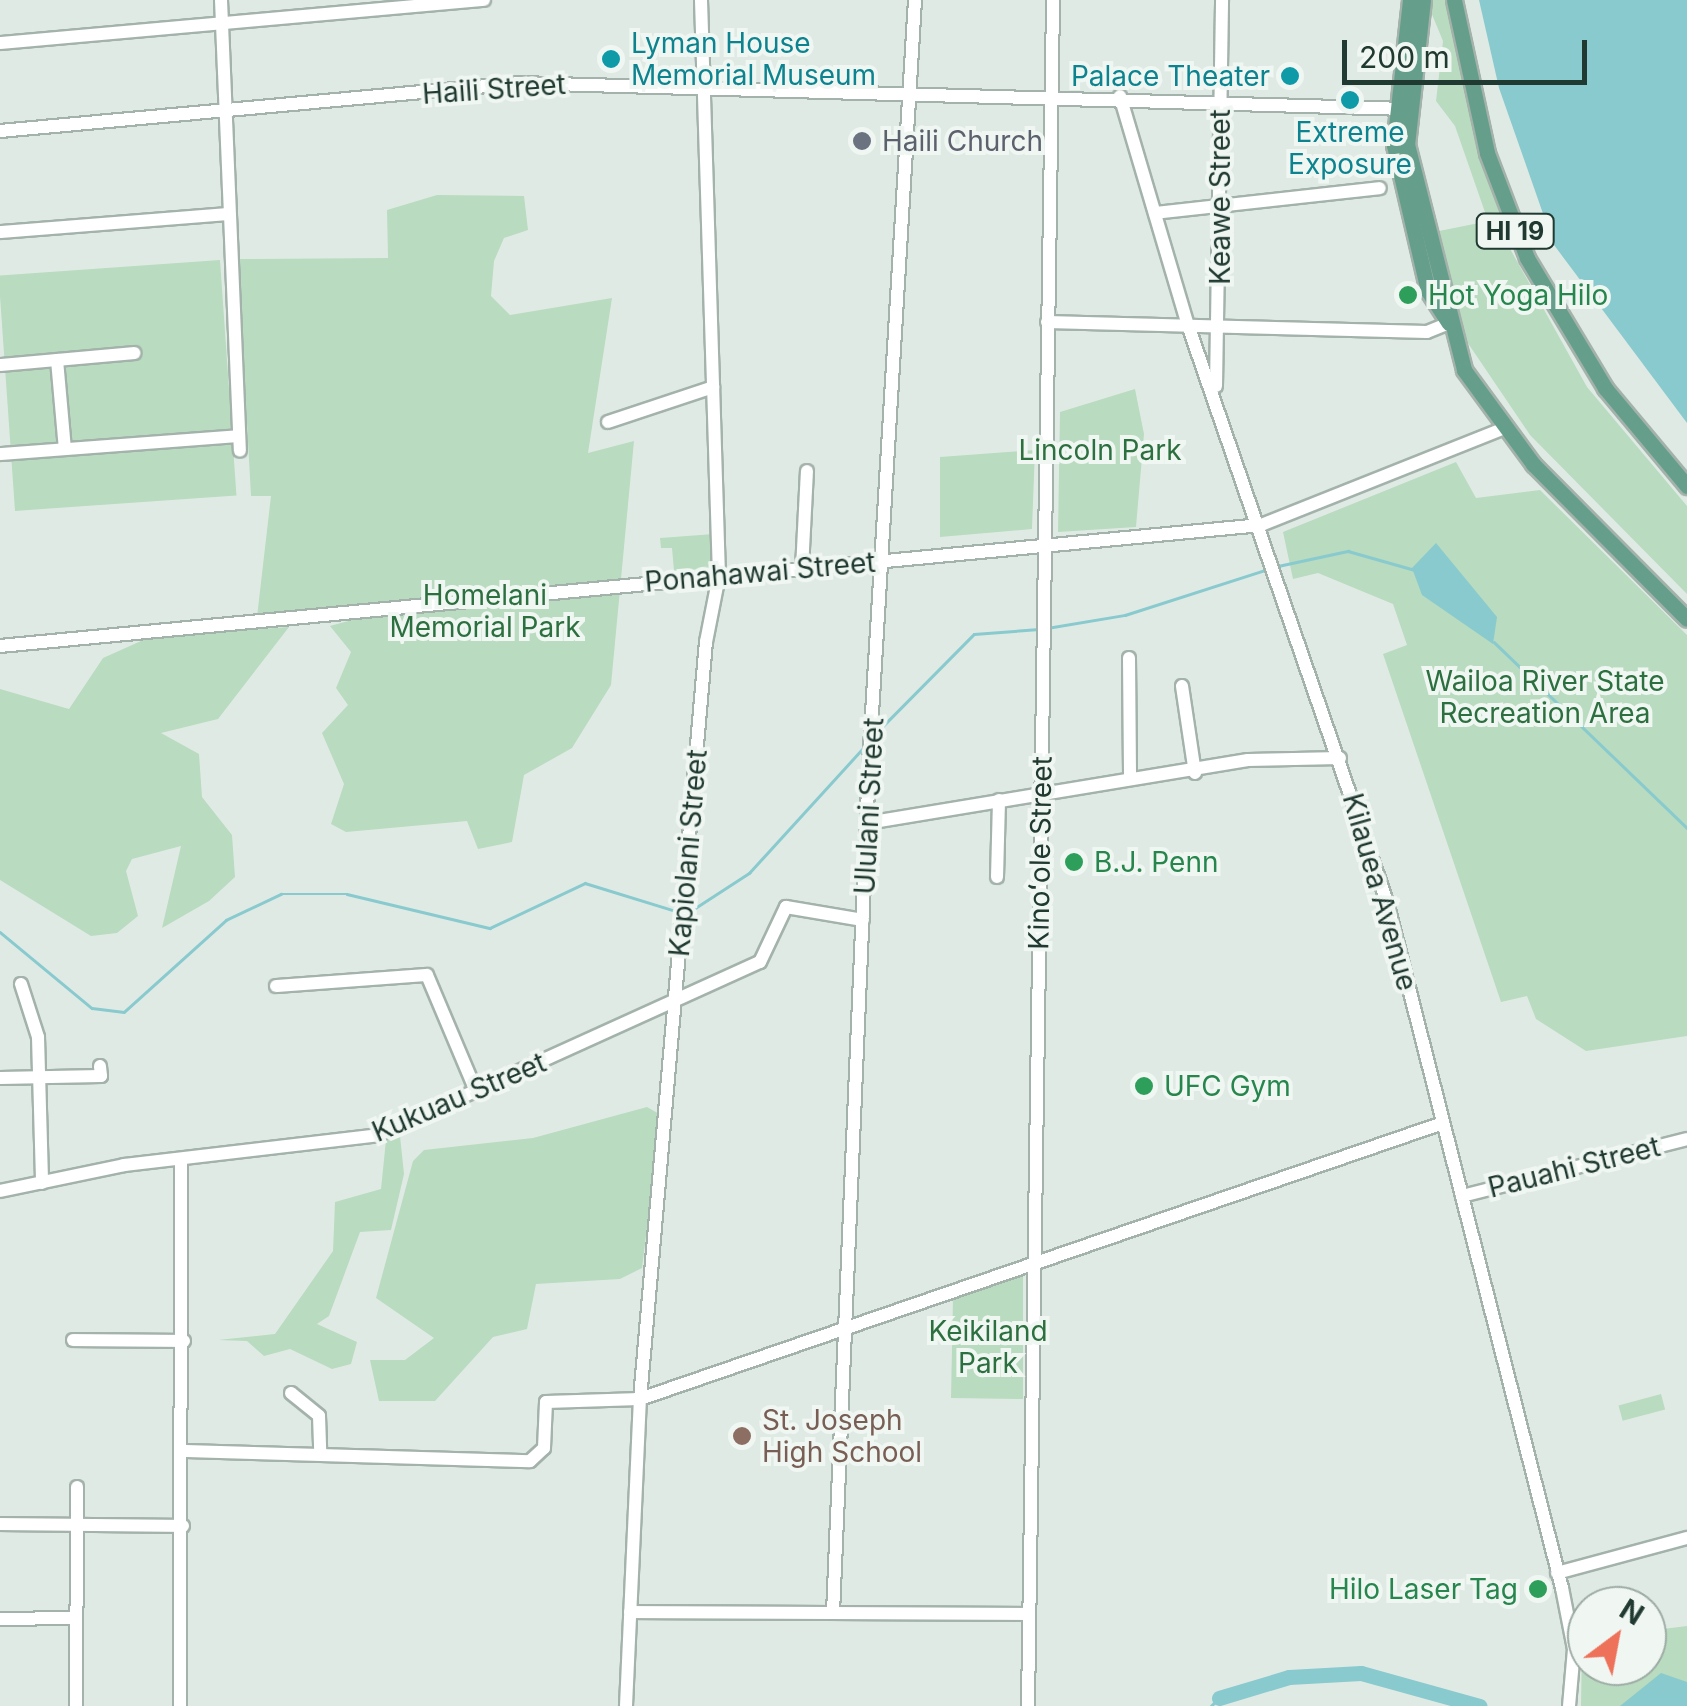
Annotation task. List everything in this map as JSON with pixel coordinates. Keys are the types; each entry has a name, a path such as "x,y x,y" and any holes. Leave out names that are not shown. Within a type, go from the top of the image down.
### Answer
{"main road":[{"path":"1410,0 1402,109 1407,144 1449,323 1464,370 1502,429 1687,619"},
{"path":"1402,109 1423,0"},
{"name":"HI 19","path":"1457,0 1461,58 1502,198 1542,288 1605,388 1687,486"}],"street":[{"path":"220,0 240,452"},
{"path":"0,43 484,0"},
{"name":"Kapiolani Street","path":"626,1706 640,1399 674,1003 719,576 702,0"},
{"name":"Ululani Street","path":"833,1613 869,763 914,89 915,0"},
{"name":"Kinoʻole Street","path":"1028,1706 1043,791 1039,548 1054,0"},
{"name":"Keawe Street","path":"1216,394 1222,0"},
{"name":"Haili Street","path":"0,131 225,115 519,83 914,89 1402,109"},
{"name":"Kilauea Avenue","path":"1120,96 1188,325 1216,394 1340,758 1462,1196 1557,1573 1574,1649 1570,1706"},
{"path":"1155,213 1219,210 1380,188"},
{"path":"0,232 228,214"},
{"path":"1047,322 1427,332 1449,323"},
{"path":"0,366 134,353"},
{"path":"58,360 64,449"},
{"path":"608,422 713,387"},
{"name":"Ponahawai Street","path":"0,646 1261,525 1502,429"},
{"path":"0,454 238,436"},
{"path":"802,569 807,471"},
{"path":"1128,658 1130,780"},
{"path":"1182,686 1195,772"},
{"path":"868,823 1043,791 1195,772 1248,760 1340,758"},
{"path":"997,877 1000,800"},
{"name":"Kukuau Street","path":"0,1190 181,1159 354,1141 476,1091 763,960 786,907 863,920"},
{"path":"276,986 426,976 476,1091"},
{"path":"20,984 42,1080 42,1182"},
{"path":"0,1078 101,1076 100,1066"},
{"path":"186,1452 530,1461 544,1448 546,1402 640,1399 1442,1123"},
{"name":"Pauahi Street","path":"1462,1196 1687,1139"},
{"path":"180,1706 186,1452 181,1159"},
{"path":"72,1340 184,1341"},
{"path":"291,1393 319,1416 320,1453"},
{"path":"76,1487 76,1706"},
{"path":"0,1524 78,1521 182,1526"},
{"path":"1557,1573 1687,1538"},
{"path":"630,1612 1028,1614"},
{"path":"0,1619 76,1618"}],"green space":[{"path":"1426,0 1447,0 1503,213 1487,218 1455,126 1436,101 1443,41"},
{"name":"Homelani Memorial Park","path":"437,195 524,196 528,230 504,238 494,261 491,296 510,315 612,298 588,453 634,441 611,685 572,748 524,775 512,842 478,849 467,821 346,832 331,824 344,784 322,733 348,705 336,688 351,652 330,626 352,620 353,605 257,617 271,496 251,496 238,259 388,258 387,210"},
{"path":"1494,220 1587,387 1687,506 1687,594 1530,435 1457,327 1429,233"},
{"path":"220,260 236,495 15,511 0,275"},
{"name":"Lincoln Park","path":"1135,389 1144,434 1136,527 1058,532 1060,412"},
{"path":"1035,450 1032,529 940,537 940,457"},
{"name":"Wailoa River State Recreation Area","path":"1456,462 1476,498 1540,490 1687,635 1687,1036 1586,1051 1536,1019 1527,996 1501,1002 1383,654 1407,645 1393,604 1318,573 1293,579 1283,532"},
{"path":"714,534 717,568 674,571 672,548 661,548 660,538"},
{"path":"289,627 218,719 161,733 199,754 202,797 232,835 235,877 209,901 162,928 181,846 132,859 126,871 138,916 117,933 91,936 0,880 0,689 69,709 103,658 150,637"},
{"path":"647,1107 661,1115 642,1268 620,1279 536,1284 527,1329 493,1337 435,1401 379,1401 370,1360 405,1360 434,1338 376,1298 413,1161 424,1150 533,1138"},
{"path":"400,1136 404,1174 391,1230 360,1232 329,1316 317,1324 357,1342 351,1364 332,1369 290,1349 264,1356 247,1341 218,1340 275,1334 333,1251 335,1202 381,1189 386,1140"},
{"name":"Keikiland Park","path":"1023,1272 1023,1399 951,1398 953,1297"},
{"path":"1661,1394 1665,1409 1623,1421 1618,1405"},
{"path":"1687,1626 1687,1706 1581,1706 1581,1686 1667,1686 1667,1628"}],"water":[{"path":"1479,0 1687,0 1687,423 1554,245 1499,88"},
{"path":"1436,543 1497,617 1493,644 1422,595 1412,568"},
{"path":"1667,1675 1687,1682 1687,1706 1620,1706 1645,1686 1667,1686"}],"waterway":[{"path":"1278,566 1348,551 1415,570"},
{"path":"1047,628 1125,615 1265,570"},
{"path":"878,731 974,634 1039,629"},
{"path":"1494,642 1687,828"},
{"path":"689,912 749,873 866,745"},
{"path":"0,932 92,1008 124,1012 226,920 281,894 347,894 490,928 585,883 676,911"},
{"path":"1219,1698 1289,1677 1361,1673 1480,1706"},
{"path":"1211,1706 1219,1698"}],"place":[{"name":"Lyman House Memorial Museum","path":"611,59"},
{"name":"Palace Theater","path":"1290,76"},
{"name":"Extreme Exposure","path":"1350,100"},
{"name":"Haili Church","path":"862,141"},
{"name":"Hot Yoga Hilo","path":"1408,295"},
{"name":"B.J. Penn","path":"1074,862"},
{"name":"UFC Gym","path":"1144,1086"},
{"name":"St. Joseph High School","path":"742,1436"},
{"name":"Hilo Laser Tag","path":"1538,1589"}]}
